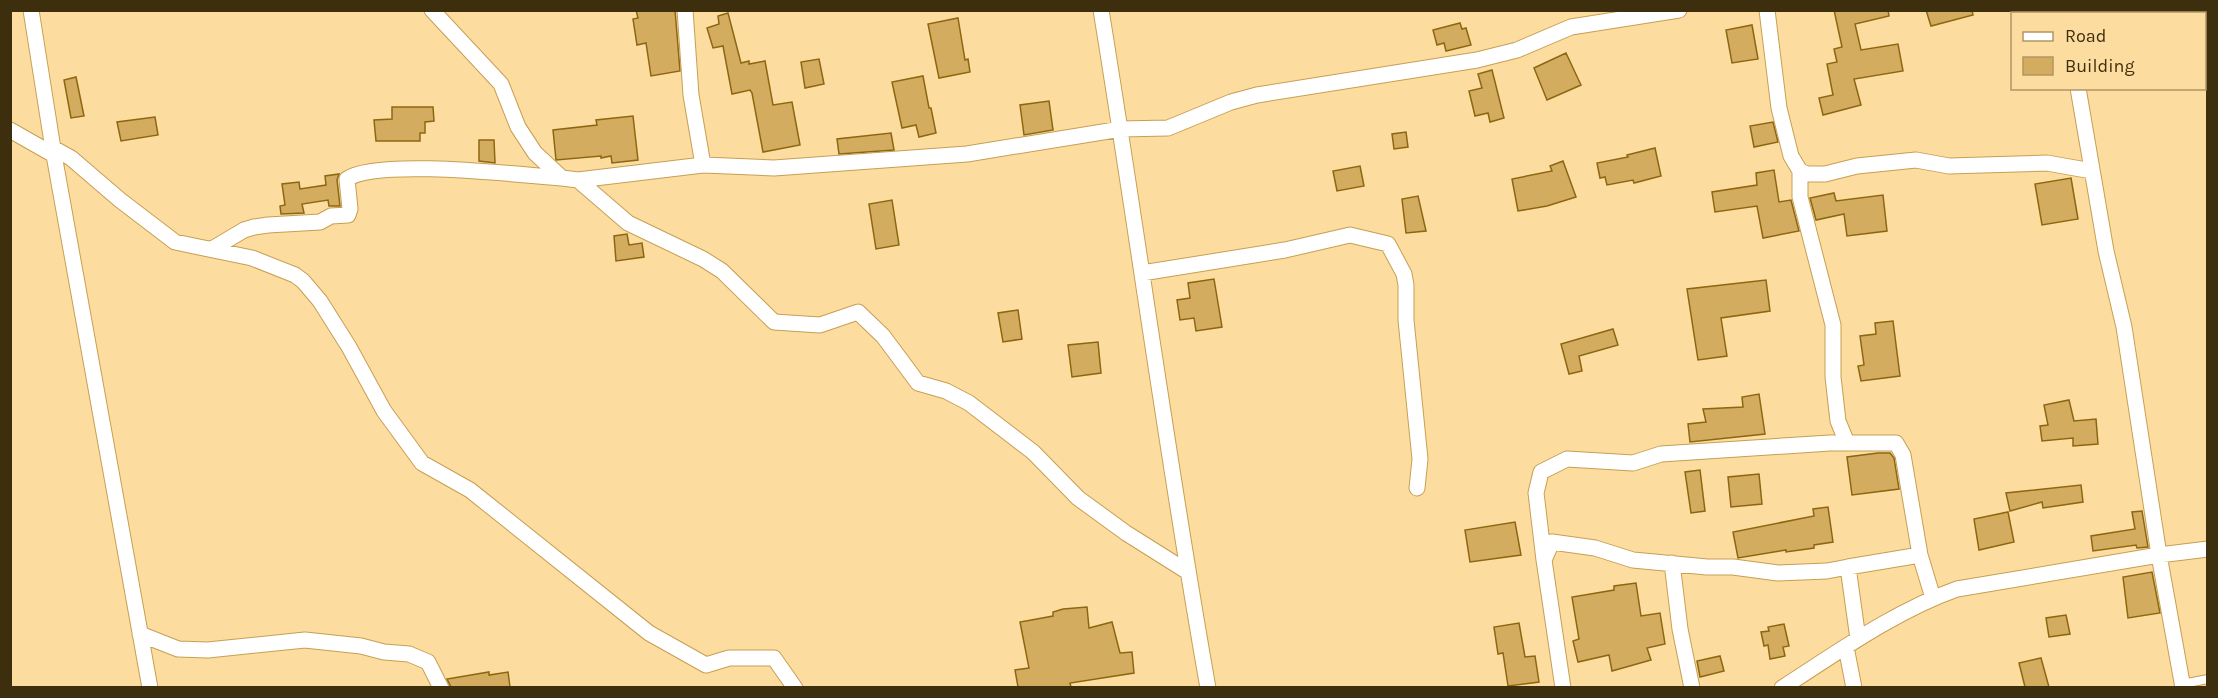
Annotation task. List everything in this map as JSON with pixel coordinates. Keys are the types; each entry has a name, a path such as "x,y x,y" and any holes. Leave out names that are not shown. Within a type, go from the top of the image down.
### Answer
{"street":[{"path":"31,10 53,151 150,687"},
{"path":"432,10 501,84 525,140 562,178"},
{"path":"685,10 692,95 703,165"},
{"path":"1101,10 1188,572 1208,687"},
{"path":"212,249 244,230 268,225 320,222 331,216 348,215 350,209 347,179 366,171 426,169 578,180 703,165 774,168 967,154 1120,129 1168,128 1231,102 1257,95 1477,60 1517,50 1572,27 1679,10"},
{"path":"1767,10 1779,108 1791,156 1800,171 1800,197 1833,325 1833,377 1838,421 1847,443"},
{"path":"2078,90 2106,251 2124,327 2159,555 2182,686"},
{"path":"10,130 71,158 120,200 175,242 252,258 295,275 320,302 384,411 422,463 470,490 649,633 706,665 729,658 774,658 795,687"},
{"path":"1800,171 1807,174 1825,174 1857,166 1916,160 1949,166 2047,163 2092,171"},
{"path":"578,180 628,223 703,259 722,271 774,322 820,324 858,312 883,336 918,383 946,391 969,403 1033,452 1078,498 1126,533 1188,572"},
{"path":"1142,273 1285,250 1350,235 1388,244 1404,274 1406,285 1406,320 1420,459 1417,488"},
{"path":"1563,687 1536,493 1541,472 1567,459 1634,463 1661,454 1847,443 1896,443 1903,455 1920,555 1933,598"},
{"path":"1544,560 1552,542 1595,548 1633,560 1707,567 1733,567 1778,573 1827,571 1920,555"},
{"path":"1782,687 1852,643 1933,598 1958,589 2159,555 2208,549"},
{"path":"1672,563 1680,629 1689,682 1692,687"},
{"path":"1848,567 1854,687"},
{"path":"140,634 178,649 207,650 305,640 409,654 428,662 441,687"}],"lane":[{"path":"2182,686 2208,679"}],"building":[{"path":"636,10 675,10 680,71 651,76 646,43 637,45 633,19 638,18"},
{"path":"1834,10 1888,10 1889,16 1855,24 1861,50 1898,44 1903,71 1854,79 1861,105 1823,115 1819,98 1833,95 1827,64 1837,62 1834,49 1842,47"},
{"path":"1926,10 1972,10 1973,15 1931,26"},
{"path":"728,13 741,63 765,61 773,105 792,102 800,145 763,152 752,93 750,90 732,94 723,46 713,48 707,28 719,24 718,16"},
{"path":"958,18 965,60 968,59 970,72 939,78 928,24"},
{"path":"1460,23 1462,29 1466,28 1471,45 1446,51 1444,43 1437,45 1433,30"},
{"path":"1752,25 1758,59 1732,63 1726,30"},
{"path":"1566,53 1581,85 1547,100 1534,68"},
{"path":"819,59 824,84 805,88 801,62"},
{"path":"1492,70 1504,118 1490,122 1488,113 1475,116 1469,91 1482,88 1478,74"},
{"path":"923,76 936,133 919,137 916,125 902,128 892,82"},
{"path":"76,77 84,116 71,118 64,80"},
{"path":"1049,101 1053,130 1024,135 1020,105"},
{"path":"392,107 433,107 434,121 425,122 425,133 420,133 420,141 376,141 374,120 392,119"},
{"path":"633,116 638,160 612,163 611,156 601,158 601,156 556,160 553,130 597,125 596,120"},
{"path":"155,117 158,135 121,141 117,122"},
{"path":"1773,122 1778,142 1754,147 1750,126"},
{"path":"1406,132 1408,147 1394,149 1392,134"},
{"path":"891,133 894,150 839,154 837,139"},
{"path":"479,140 494,140 495,163 479,161"},
{"path":"1655,148 1661,176 1634,183 1633,180 1607,185 1605,177 1600,178 1597,163 1628,157 1627,155"},
{"path":"1563,161 1576,197 1547,206 1518,211 1512,179 1552,171 1550,166"},
{"path":"1360,166 1364,186 1337,191 1333,171"},
{"path":"1774,170 1779,202 1791,200 1799,231 1763,238 1757,206 1715,212 1712,192 1757,185 1756,173"},
{"path":"339,174 337,180 340,206 329,206 328,200 302,204 304,213 281,214 280,206 285,205 282,184 299,182 300,189 326,185 325,176"},
{"path":"2071,178 2078,219 2042,225 2035,184"},
{"path":"1834,193 1836,201 1883,195 1887,231 1847,236 1844,214 1816,220 1810,198"},
{"path":"1418,196 1426,231 1406,233 1402,199"},
{"path":"892,200 899,245 876,249 869,204"},
{"path":"627,234 629,245 642,243 644,257 616,261 614,236"},
{"path":"1214,279 1222,327 1196,331 1194,318 1180,320 1177,300 1190,298 1188,283"},
{"path":"1766,280 1770,311 1721,318 1727,356 1698,360 1687,289"},
{"path":"1018,310 1022,339 1003,342 998,313"},
{"path":"1893,321 1900,376 1861,381 1858,366 1864,365 1860,336 1876,334 1875,323"},
{"path":"1613,329 1618,345 1579,356 1582,371 1569,374 1561,344"},
{"path":"1098,342 1101,373 1072,377 1068,345"},
{"path":"1759,394 1765,434 1690,442 1688,424 1706,422 1703,409 1743,407 1742,397"},
{"path":"2069,400 2074,421 2096,419 2098,444 2073,446 2073,438 2042,441 2040,426 2048,425 2044,405"},
{"path":"1890,453 1894,458 1899,489 1852,495 1847,457"},
{"path":"1700,470 1705,511 1691,513 1685,472"},
{"path":"1759,474 1762,504 1731,507 1728,477"},
{"path":"2081,485 2083,502 2043,508 2042,502 2010,511 2006,493"},
{"path":"1828,507 1833,542 1814,545 1814,548 1738,558 1733,532 1814,516 1813,509"},
{"path":"2142,511 2148,547 2137,548 2136,545 2093,551 2091,536 2135,529 2132,512"},
{"path":"2008,512 2014,542 1979,550 1974,519"},
{"path":"1515,522 1521,555 1470,562 1465,530"},
{"path":"2152,572 2160,613 2128,618 2123,577"},
{"path":"1636,583 1641,616 1660,613 1665,644 1647,648 1651,660 1612,671 1609,655 1578,662 1573,641 1579,639 1572,597 1614,590 1614,586"},
{"path":"1087,607 1089,628 1112,622 1120,653 1132,652 1134,673 1070,683 1071,687 1018,687 1015,670 1029,668 1020,622 1053,616 1053,612 1063,609"},
{"path":"2066,615 2070,634 2049,637 2046,618"},
{"path":"1519,623 1525,657 1535,656 1539,682 1508,686 1503,653 1498,654 1494,627"},
{"path":"1784,624 1789,646 1783,647 1785,656 1770,659 1768,645 1764,646 1761,632 1769,631 1768,627"},
{"path":"1720,656 1724,671 1700,677 1697,661"},
{"path":"2041,658 2049,687 2025,687 2019,663"},
{"path":"489,672 489,675 508,672 510,687 451,687 447,679"}]}
